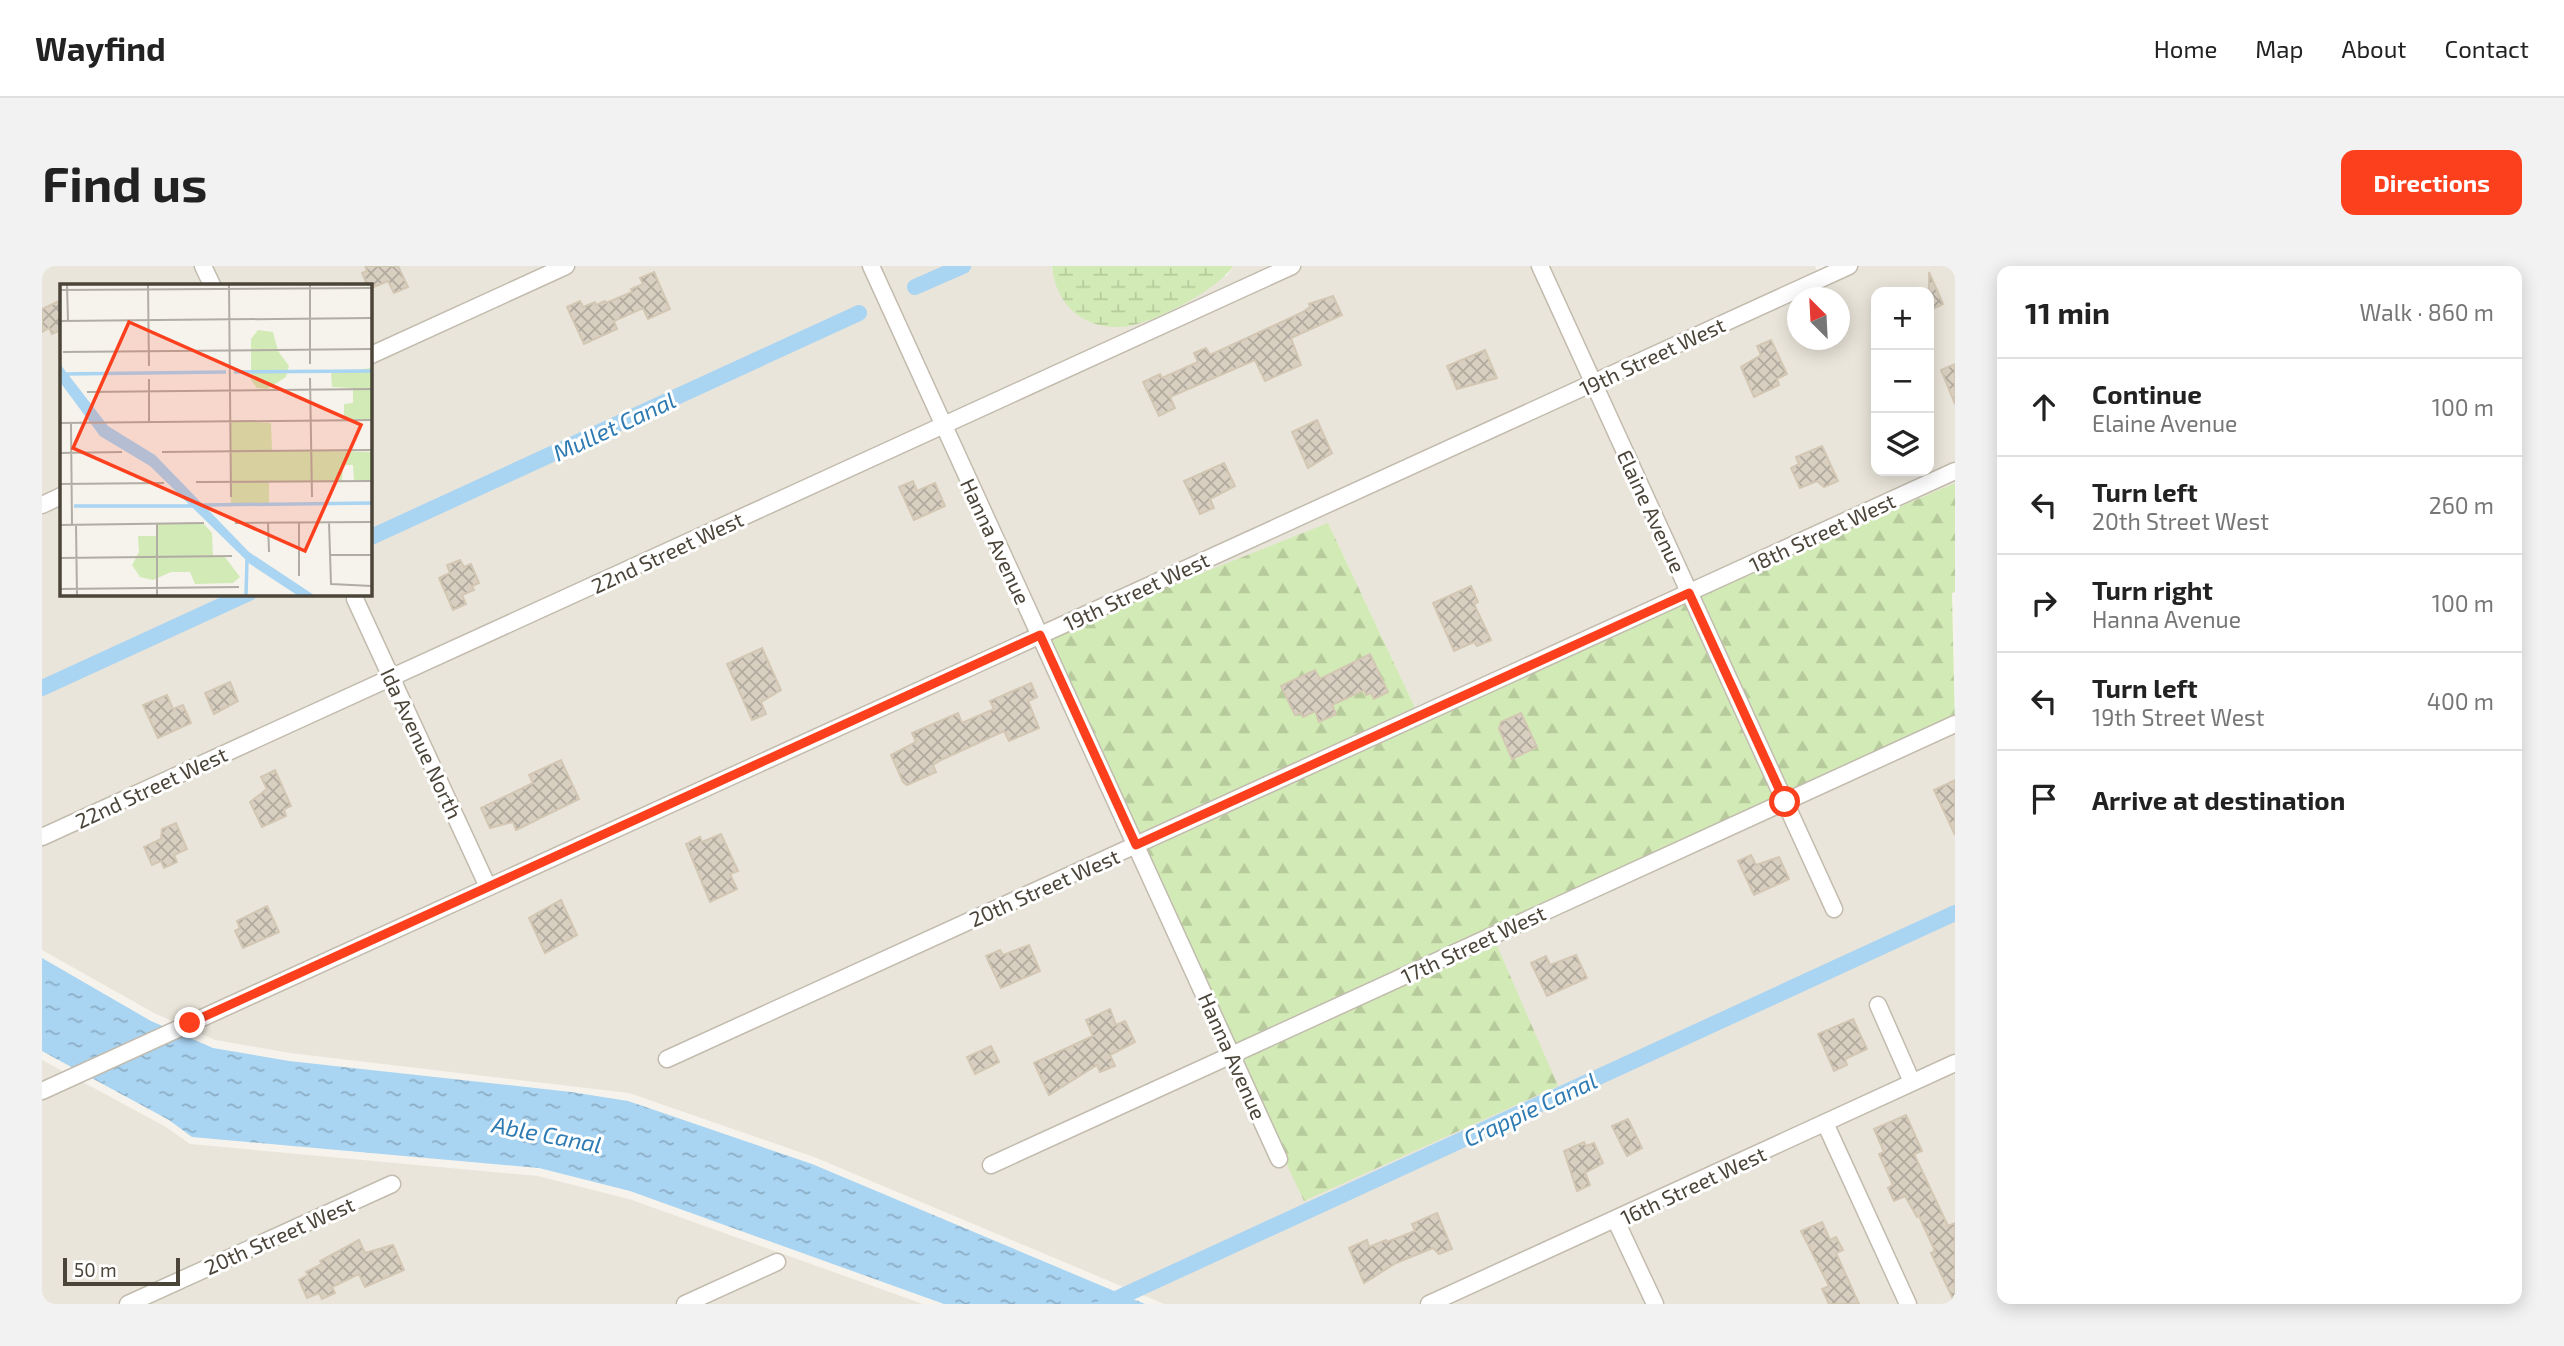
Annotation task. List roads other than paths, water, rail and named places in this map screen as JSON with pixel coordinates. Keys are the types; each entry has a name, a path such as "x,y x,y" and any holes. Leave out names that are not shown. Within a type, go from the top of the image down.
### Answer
{"street":[{"path":"203,266 212,284"},
{"path":"371,355 566,266"},
{"name":"Hanna Avenue","path":"871,266 1279,1159"},
{"name":"22nd Street West","path":"42,837 1292,266"},
{"name":"Elaine Avenue","path":"1540,266 1834,909"},
{"name":"19th Street West","path":"42,1091 1849,266"},
{"name":"18th Street West","path":"1689,593 1955,471"},
{"path":"42,505 60,496"},
{"name":"20th Street West","path":"667,1059 1689,593"},
{"name":"Ida Avenue North","path":"355,599 488,887"},
{"name":"17th Street West","path":"991,1165 1955,724"},
{"path":"1878,1004 1912,1082"},
{"name":"16th Street West","path":"1429,1304 1616,1221 1955,1063"},
{"path":"1825,1124 1908,1304"},
{"name":"20th Street West","path":"128,1304 392,1184"},
{"path":"1616,1221 1655,1304"},
{"path":"685,1304 777,1262"}],"water":[{"name":"Able Canal","path":"42,958 151,1021 213,1048 289,1061 571,1092 628,1101 812,1164 1145,1304 944,1304 630,1191 539,1168 192,1137 169,1120 42,1051"}],"waterway":[{"name":"Mullet Canal","path":"915,287 963,266"},
{"name":"Mullet Canal","path":"371,537 859,313"},
{"name":"Mullet Canal","path":"42,688 245,595"},
{"name":"Crappie Canal","path":"1105,1304 1955,913"}]}
